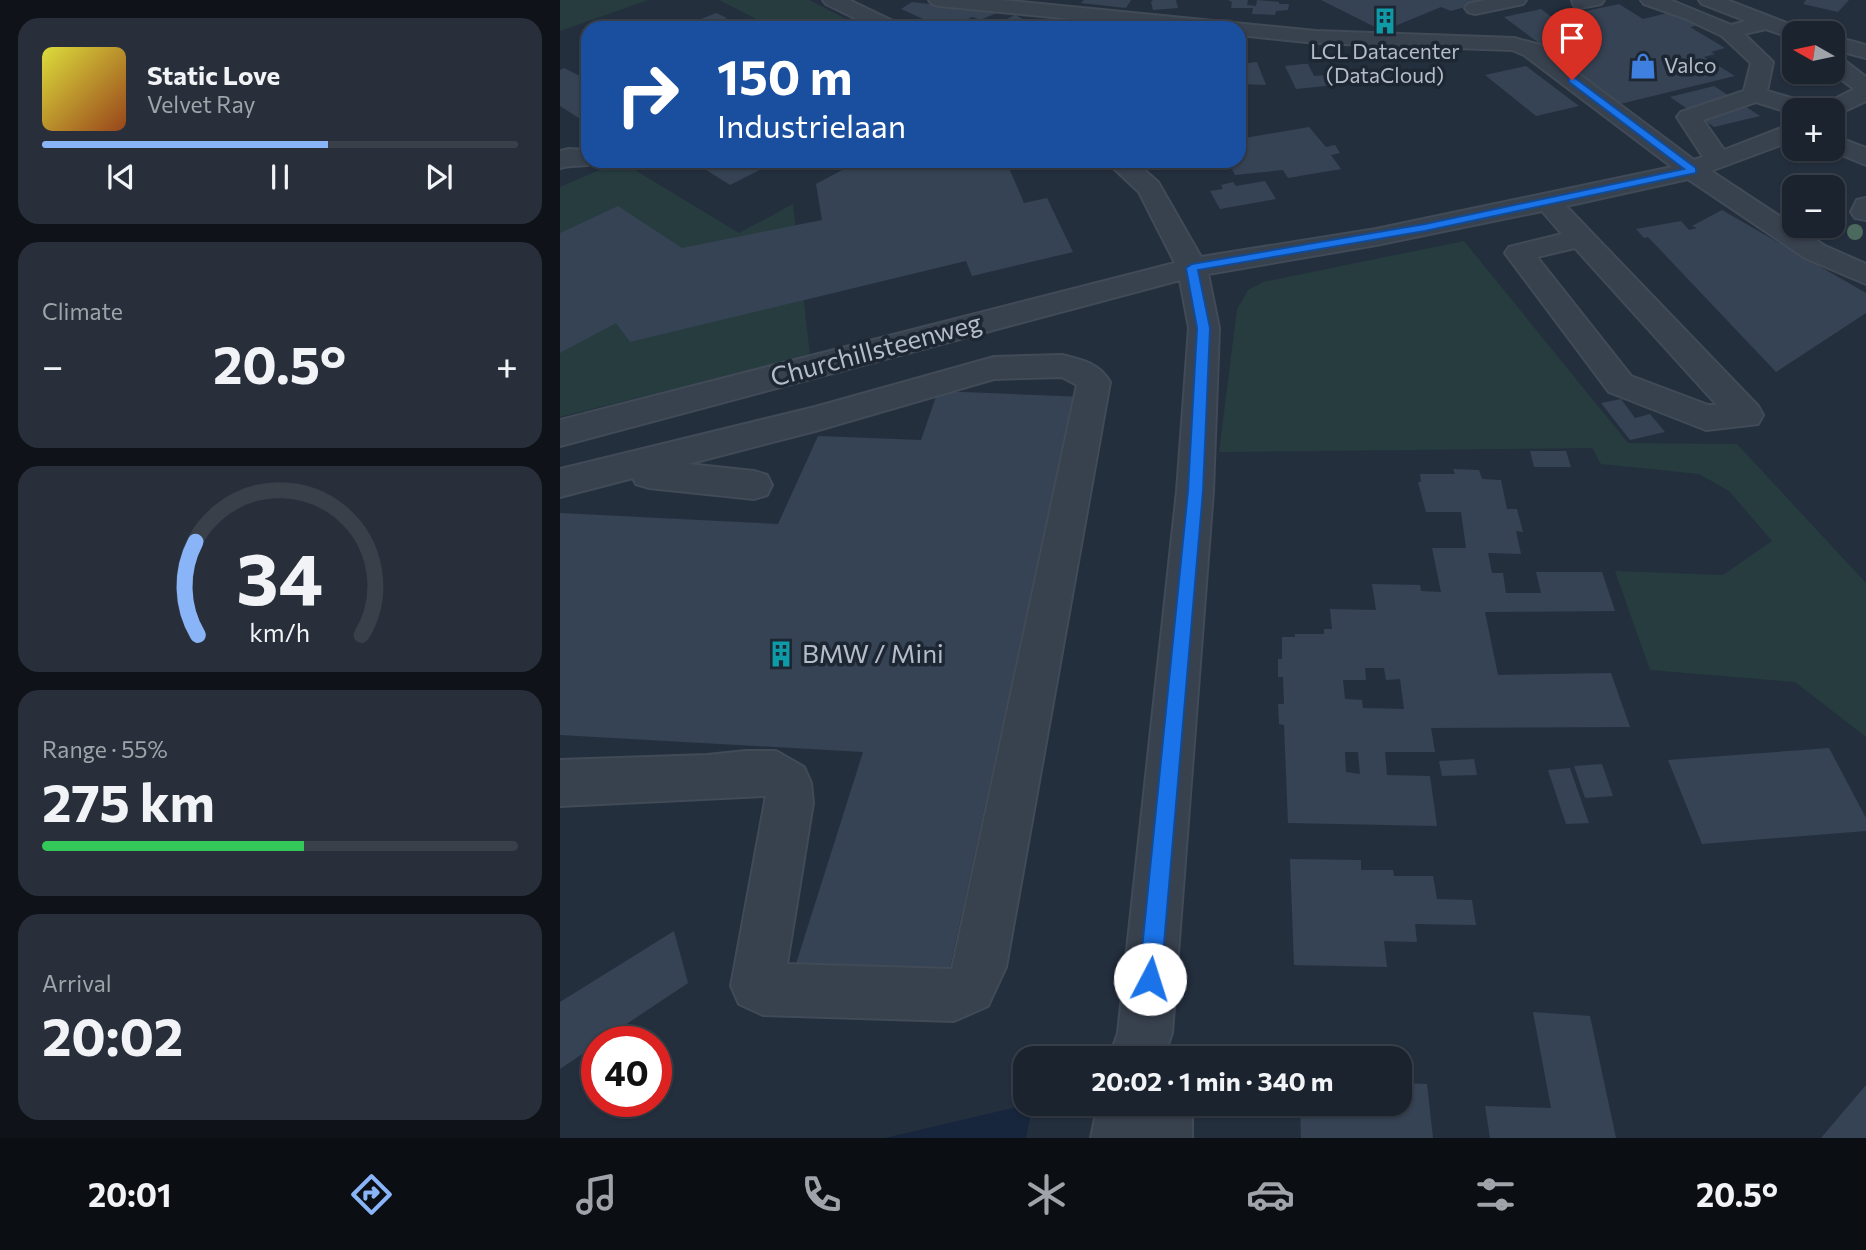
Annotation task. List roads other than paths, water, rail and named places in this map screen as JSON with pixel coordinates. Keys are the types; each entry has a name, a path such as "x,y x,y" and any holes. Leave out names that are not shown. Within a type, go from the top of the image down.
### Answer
{"street":[{"path":"833,0 877,21"},
{"path":"939,0 1156,21"},
{"path":"1475,8 1516,0"},
{"path":"1651,0 1691,14 1729,32 1762,62 1756,88"},
{"path":"1709,0 1782,27"},
{"path":"858,12 880,2"},
{"path":"1729,32 1769,22"},
{"path":"1246,30 1316,37 1514,44 1532,50 1692,170 1815,252 1866,275"},
{"path":"1845,46 1866,52"},
{"path":"1845,73 1866,90 1845,102"},
{"path":"1717,160 1689,117 1756,88 1782,99"},
{"name":"Churchillsteenweg","path":"560,433 1192,268 1376,237 1692,170 1782,136"},
{"path":"1845,148 1866,157"},
{"path":"560,160 569,156 581,157"},
{"path":"1127,168 1149,188 1192,268 1203,328 1195,491 1148,1046"},
{"path":"1548,202 1746,415 1706,418 1620,384 1519,253 1581,238"},
{"path":"974,325 994,368"},
{"path":"560,483 815,419 994,368 1062,366 1081,371 1094,382 980,967 970,988 954,995 763,989 757,986 790,803 788,783 776,774 746,773 707,778 560,783"},
{"path":"653,409 647,472 649,474 754,485"},
{"path":"1121,1138 1124,1116"},
{"path":"1163,1138 1164,1116"}],"water":[{"path":"1013,1108 1013,1116 1031,1116 1026,1138 885,1138"}],"place":[{"name":"LCL Datacenter (DataCloud)","path":"1385,21"},
{"name":"Valco","path":"1643,66"},
{"name":"BMW / Mini","path":"781,654"}]}
